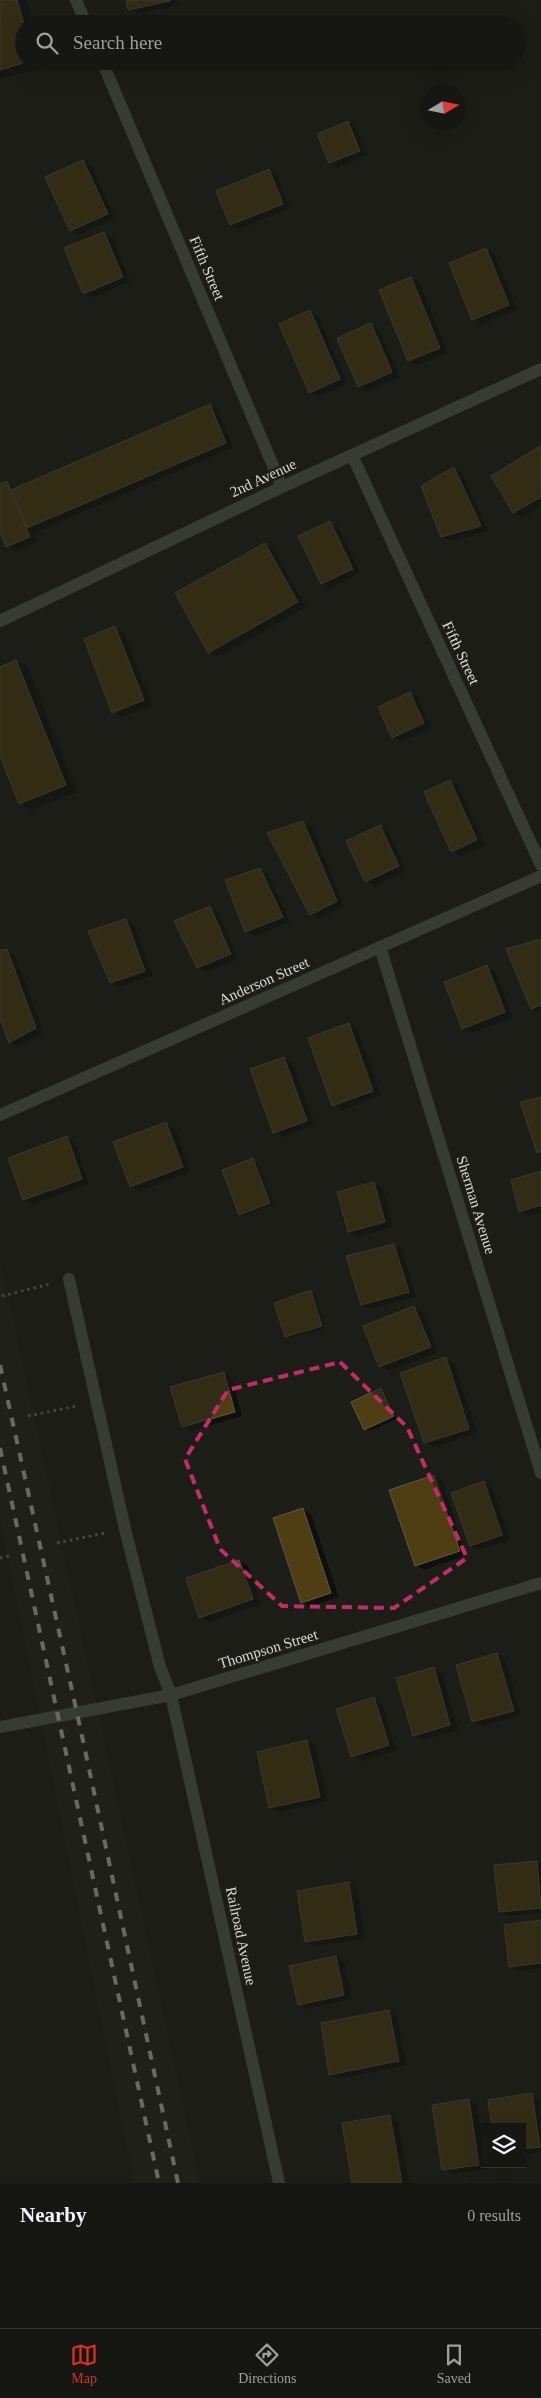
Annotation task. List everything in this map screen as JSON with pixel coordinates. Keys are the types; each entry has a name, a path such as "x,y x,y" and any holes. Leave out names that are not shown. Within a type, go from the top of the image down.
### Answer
{"street":[{"path":"76,0 82,15"},
{"name":"Fifth Street","path":"106,70 282,487"},
{"name":"2nd Avenue","path":"0,621 282,487 541,369"},
{"name":"Fifth Street","path":"352,455 541,865"},
{"name":"Anderson Street","path":"0,1115 541,876"},
{"name":"Sherman Avenue","path":"380,947 541,1472"},
{"name":"Railroad Avenue","path":"69,1279 125,1529 160,1667 171,1695 279,2183"},
{"name":"Thompson Street","path":"0,1727 171,1695 541,1583"}],"path":[{"path":"2,1296 69,1279"},
{"path":"28,1416 97,1402"},
{"path":"57,1543 125,1529"},
{"path":"0,1558 9,1556"}],"highlighted area":[{"path":"340,1362 407,1427 467,1558 394,1608 282,1606 220,1549 185,1459 228,1390"}],"shaded area":[{"path":"0,1259 200,2183 134,2183 0,1519"}],"building":[{"path":"0,0 17,0 21,15 15,15 15,65 0,70"},
{"path":"126,0 170,0 170,1 128,10"},
{"path":"348,121 360,151 329,163 317,134"},
{"path":"83,160 108,214 70,231 45,177"},
{"path":"269,169 283,204 230,225 216,191"},
{"path":"104,232 123,277 83,294 64,248"},
{"path":"486,248 509,305 472,320 449,263"},
{"path":"411,277 440,348 408,361 379,290"},
{"path":"310,310 340,379 309,393 279,324"},
{"path":"371,323 392,372 358,387 337,338"},
{"path":"210,404 226,443 27,528 11,490"},
{"path":"540,446 541,497 513,513 491,476"},
{"path":"454,467 481,526 441,537 421,486"},
{"path":"7,481 30,537 6,547 0,533 0,484"},
{"path":"330,521 353,569 321,584 298,536"},
{"path":"265,543 298,602 208,653 175,593"},
{"path":"115,626 144,700 112,713 84,639"},
{"path":"16,660 66,785 19,804 0,756 0,667"},
{"path":"410,692 424,723 392,738 378,707"},
{"path":"450,780 477,840 451,852 424,792"},
{"path":"303,821 337,901 310,915 267,833"},
{"path":"380,825 399,866 365,882 346,841"},
{"path":"260,868 283,917 245,932 225,880"},
{"path":"210,906 231,954 197,968 174,921"},
{"path":"126,919 145,971 110,983 88,931"},
{"path":"541,939 541,1005 531,1009 506,949"},
{"path":"7,949 36,1028 9,1043 0,1018 0,950"},
{"path":"487,965 505,1012 462,1029 444,982"},
{"path":"349,1023 373,1091 332,1106 308,1038"},
{"path":"284,1057 307,1121 273,1133 250,1069"},
{"path":"541,1097 541,1151 537,1153 520,1102"},
{"path":"166,1122 183,1167 130,1187 113,1142"},
{"path":"67,1136 82,1179 23,1200 8,1158"},
{"path":"253,1158 270,1203 239,1215 222,1170"},
{"path":"541,1171 541,1205 519,1212 511,1180"},
{"path":"374,1182 385,1222 348,1232 337,1192"},
{"path":"394,1244 409,1292 361,1305 346,1256"},
{"path":"311,1290 322,1326 285,1337 274,1303"},
{"path":"414,1306 431,1347 379,1367 363,1326"},
{"path":"446,1357 469,1429 424,1443 400,1373"},
{"path":"224,1372 235,1412 182,1427 170,1387"},
{"path":"381,1388 394,1416 364,1430 351,1402"},
{"path":"434,1475 460,1551 415,1566 389,1490"},
{"path":"484,1481 502,1535 470,1546 451,1493"},
{"path":"303,1508 331,1593 301,1603 273,1518"},
{"path":"239,1560 253,1599 199,1618 186,1578"},
{"path":"497,1653 514,1711 472,1722 456,1665"},
{"path":"434,1667 450,1725 413,1736 396,1678"},
{"path":"374,1697 389,1745 351,1757 336,1709"},
{"path":"307,1740 320,1797 269,1808 257,1752"},
{"path":"537,1861 541,1908 499,1912 494,1865"},
{"path":"349,1882 357,1934 305,1942 297,1891"},
{"path":"541,1920 541,1963 509,1967 504,1925"},
{"path":"336,1956 344,1995 298,2005 289,1966"},
{"path":"389,2010 399,2061 329,2075 321,2023"},
{"path":"532,2093 540,2147 526,2149 526,2123 491,2123 488,2100"},
{"path":"469,2099 479,2165 442,2170 432,2105"},
{"path":"390,2115 402,2183 352,2183 342,2123"}],"railway":[{"path":"0,1365 178,2183"},
{"path":"0,1448 159,2183"}]}
